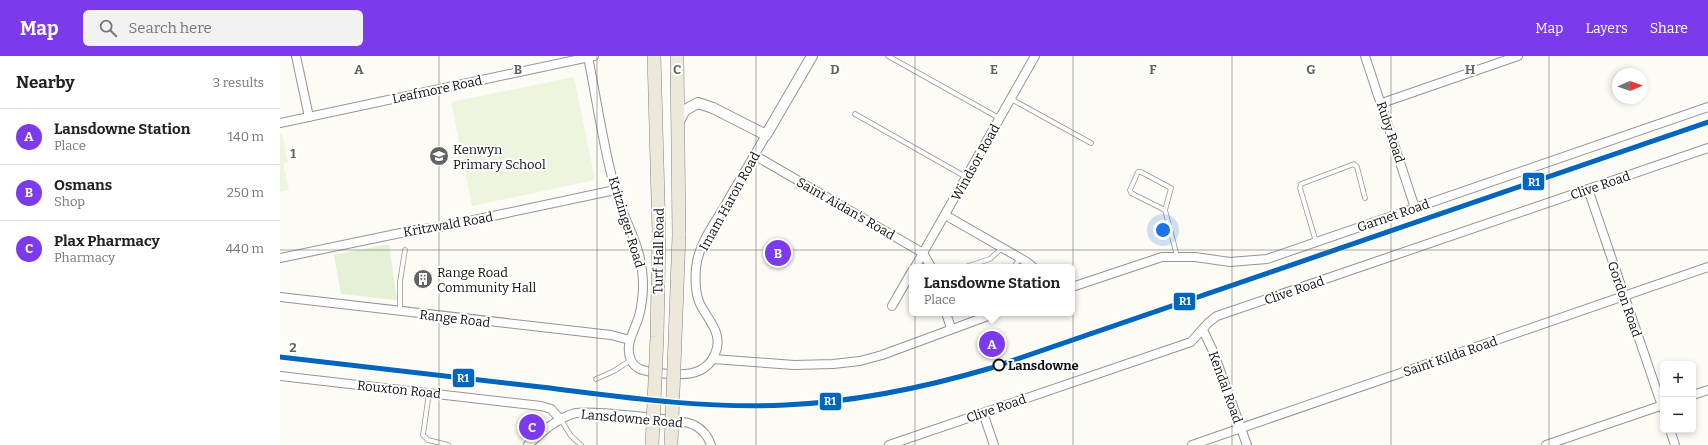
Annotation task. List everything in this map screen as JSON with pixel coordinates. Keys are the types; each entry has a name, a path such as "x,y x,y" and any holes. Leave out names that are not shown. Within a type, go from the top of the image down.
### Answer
{"main road":[{"name":"Turf Hall Road","path":"652,445 657,337 659,234 654,56"},
{"name":"Turf Hall Road","path":"671,445 679,235 677,56"}],"street":[{"path":"296,56 309,116"},
{"name":"Imam Haron Road","path":"713,359 716,352 718,338 714,326 701,307 697,295 696,266 703,244 812,56"},
{"name":"Windsor Road","path":"917,264 1035,56"},
{"name":"Ruby Road","path":"1365,56 1415,208"},
{"path":"1382,104 1518,56"},
{"name":"Leafmore Road","path":"280,123 591,57"},
{"name":"Kritzinger Road","path":"591,57 615,190 641,264 643,284 638,317 630,340"},
{"path":"678,123 685,110 698,104 713,108 766,135"},
{"name":"Garnet Road","path":"1075,286 1162,257 1177,256 1230,262 1267,259 1708,107"},
{"name":"Clive Road","path":"889,445 1191,342 1208,323 1217,316 1708,148"},
{"name":"Saint Aidan's Road","path":"754,155 923,253"},
{"name":"Gordon Road","path":"1588,189 1660,398"},
{"name":"Kritzwald Road","path":"280,258 415,230 442,227 615,190"},
{"path":"945,215 1029,264"},
{"path":"923,253 929,264"},
{"name":"Saint Kilda Road","path":"1192,445 1708,267"},
{"path":"892,306 909,277"},
{"name":"Range Road","path":"280,297 611,335 630,340"},
{"path":"947,316 951,328"},
{"path":"630,340 628,353 631,360 640,370 681,375 701,370 713,359 794,365 833,364 882,355 951,328 987,316"},
{"name":"Kendal Road","path":"1203,330 1211,344 1247,445"},
{"name":"Rouxton Road","path":"280,376 541,406 551,409 561,420"},
{"path":"1696,394 1708,390"},
{"path":"1546,445 1660,408"},
{"name":"Lansdowne Road","path":"528,445 544,431 561,420 580,413 694,424 704,432 711,445"},
{"path":"983,413 994,445"},
{"path":"1671,433 1675,445"}],"lane":[{"path":"888,56 999,118"},
{"path":"1010,99 1091,143"},
{"path":"855,114 966,178"},
{"path":"1316,242 1300,188 1301,184 1354,164 1357,167 1365,198"},
{"path":"1165,210 1131,193 1130,190 1138,172 1141,172 1171,188 1165,210 1177,256"},
{"path":"974,264 990,259 1002,248"},
{"path":"400,311 400,282 405,250"},
{"path":"1016,264 1020,258"},
{"path":"596,379 614,371 631,360"},
{"path":"429,393 423,435 428,440 448,444"},
{"path":"561,420 571,436 581,445"}],"green space":[{"path":"574,77 595,180 472,206 451,102"},
{"path":"282,133 288,162 283,163 289,190 280,192 280,134"},
{"path":"389,244 397,300 341,294 334,255"}],"transit line":[{"name":"R1","path":"280,357 694,404 755,406 785,405 838,401 889,393 940,382 991,368 1708,122"}],"place":[{"name":"Kenwyn Primary School","path":"439,156"},
{"name":"Osmans","path":"778,253"},
{"name":"Range Road Community Hall","path":"423,279"},
{"name":"Lansdowne Station","path":"992,344"},
{"name":"Lansdowne","path":"999,365"},
{"name":"Plax Pharmacy","path":"532,427"}]}
